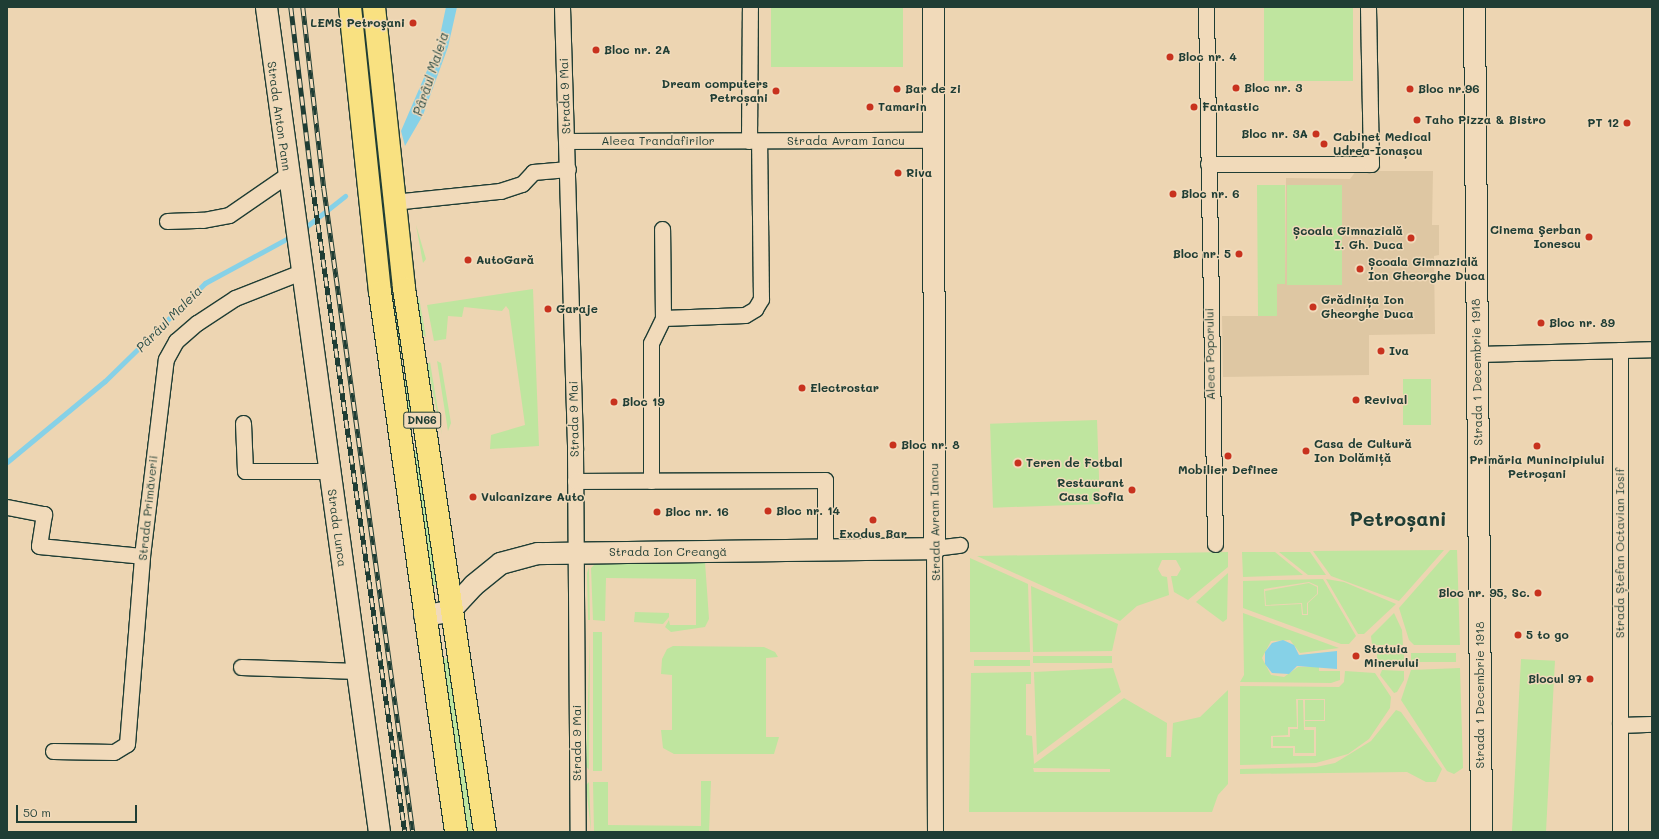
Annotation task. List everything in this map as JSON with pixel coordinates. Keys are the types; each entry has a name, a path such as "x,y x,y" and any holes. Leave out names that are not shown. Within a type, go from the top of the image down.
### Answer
{"main road":[{"name":"Strada Anton Pann","path":"266,7 296,235"},
{"name":"DN66","path":"350,7 370,213 388,359 456,832"},
{"name":"DN66","path":"374,7 394,206 404,288 449,611 485,832"},
{"name":"Strada Avram Iancu","path":"933,7 934,548"},
{"name":"Strada 1 Decembrie 1918","path":"1474,7 1480,832"},
{"path":"370,213 394,206"},
{"name":"Strada Lunca","path":"296,235 379,832"},
{"path":"380,292 404,288"},
{"path":"388,359 414,356"},
{"path":"399,436 424,433"},
{"name":"Strada Ion Creangă","path":"449,611 473,584 500,564 538,553 934,548"},
{"path":"424,615 449,611"}],"street":[{"name":"Strada 9 Mai","path":"562,7 568,169 575,482 578,832"},
{"path":"663,318 745,315 755,309 761,299 750,7"},
{"name":"Aleea Poporului","path":"1206,7 1215,544"},
{"path":"1208,164 1371,164 1368,7"},
{"name":"Aleea Trandafirilor","path":"567,141 754,140"},
{"name":"Strada Avram Iancu","path":"754,140 933,140"},
{"path":"394,206 500,191 522,184 533,172 568,169"},
{"path":"167,221 203,220 229,215 287,175"},
{"path":"651,481 651,344 663,318 662,229"},
{"name":"Strada Primăverii","path":"53,751 114,752 127,744 142,556 166,359 176,340 197,323 235,298 301,272"},
{"path":"1477,354 1652,349"},
{"name":"Strada Ștefan Octavian Iosif","path":"1620,350 1620,832"},
{"path":"243,423 245,471 329,471"},
{"path":"575,482 825,480 825,550"},
{"path":"7,507 44,514 38,546 142,556"},
{"path":"934,548 960,545"},
{"name":"Strada Avram Iancu","path":"934,548 935,832"},
{"path":"241,667 357,671"},
{"path":"1620,724 1652,724"}],"shaded area":[{"name":"Școala Gimnazială Ion Gheorghe Duca","path":"1356,171 1433,171 1432,225 1439,225 1439,255 1434,256 1435,334 1369,335 1369,375 1223,377 1222,316 1277,316 1277,283 1285,283 1286,178 1350,179"}],"green space":[{"path":"771,7 903,7 903,67 771,67"},
{"path":"1264,7 1353,7 1353,81 1264,81"},
{"path":"1257,185 1285,185 1285,284 1277,284 1277,316 1258,316"},
{"path":"1287,185 1342,185 1342,285 1287,285"},
{"path":"416,225 426,259 423,263"},
{"path":"533,289 539,446 490,449 491,435 525,425 509,310 506,306 502,311 464,307 462,317 448,316 446,339 434,341 427,305"},
{"path":"397,298 404,348 396,349 389,299"},
{"path":"419,298 426,337 423,335 416,302"},
{"path":"437,361 441,363 451,423 448,431"},
{"path":"430,362 442,435 427,365"},
{"path":"408,379 413,415 406,416 401,380"},
{"path":"1403,379 1431,379 1431,425 1403,425"},
{"path":"1097,420 1100,504 993,508 990,424"},
{"path":"413,451 418,451 438,585 432,585"},
{"path":"1444,550 1399,601 1331,576 1313,551"},
{"path":"1450,550 1457,550 1460,645 1414,645 1409,640 1399,608"},
{"path":"1228,552 1228,567 1188,600 1174,592 1171,576 1177,576 1181,569 1176,560 1162,560 1158,569 1162,576 1167,577 1169,595 1137,606 1120,621 977,556"},
{"path":"1242,552 1275,552 1303,575 1243,577"},
{"path":"1279,552 1310,552 1326,575 1308,575"},
{"path":"970,558 1028,584 1030,652 970,652"},
{"path":"597,562 705,562 709,619 705,627 671,632 665,627 669,620 670,625 696,625 696,579 606,578 605,621 593,620 591,568"},
{"path":"589,567 590,620 588,620 587,573"},
{"path":"1228,573 1227,619 1223,622 1196,602"},
{"path":"1323,579 1356,636 1349,644 1341,644 1243,608 1243,581","holes":["1309,582 1318,586 1318,594 1308,603 1308,615 1302,615 1301,604 1265,606 1264,589"]},
{"path":"1326,579 1344,582 1396,604 1364,634 1358,634"},
{"path":"1309,583 1317,587 1317,594 1307,603 1307,614 1303,614 1302,603 1266,605 1265,591"},
{"path":"1031,586 1118,624 1112,651 1033,652"},
{"path":"635,612 669,613 669,617 663,624 634,622"},
{"path":"1243,613 1339,648 1300,653 1290,640 1271,641 1262,658 1271,675 1284,677 1298,667 1319,667 1319,671 1340,671 1340,680 1331,683 1240,682 1244,675"},
{"path":"1394,613 1402,630 1403,645 1372,645 1371,636"},
{"path":"590,632 589,770 586,766"},
{"path":"593,632 602,632 602,771 593,771"},
{"path":"673,646 764,647 775,652 778,657 766,658 766,737 779,737 774,754 674,754 663,748 661,730 672,730 672,675 661,674 662,659 667,649"},
{"path":"1411,653 1456,653 1456,662 1411,662"},
{"path":"1377,654 1404,654 1404,663 1377,663"},
{"path":"1033,656 1112,656 1112,663 1033,663"},
{"path":"448,658 460,733 472,832 468,832 441,659"},
{"path":"1521,659 1555,661 1546,832 1512,832"},
{"path":"974,660 1030,660 1030,666 974,666"},
{"path":"1113,668 1121,692 1037,755 1034,672"},
{"path":"1460,668 1463,768 1454,774 1447,771 1401,700 1411,670"},
{"path":"1382,670 1404,671 1404,680 1397,692 1394,693 1380,675"},
{"path":"1345,671 1375,673 1391,697 1390,708 1369,739 1348,754 1316,763 1240,765 1240,686 1339,687 1344,682","holes":["1296,699 1325,699 1325,721 1305,721 1305,727 1316,727 1316,756 1293,756 1293,748 1271,748 1271,736 1288,735 1288,727 1297,727"]},
{"path":"1031,672 1031,684 1026,684 1026,735 1032,736 1034,764 1124,698 1167,723 1166,757 1171,757 1173,723 1200,717 1228,690 1228,784 1218,795 1212,812 969,812 971,673","holes":["1033,768 1110,769 1110,772 1034,772"]},
{"path":"1298,700 1303,700 1304,730 1314,730 1314,753 1295,753 1295,746 1273,746 1273,737 1290,737 1290,729 1298,729"},
{"path":"1305,700 1324,700 1324,720 1305,720"},
{"path":"1396,710 1401,712 1442,769 1436,782 1426,782 1407,772 1240,774 1240,769 1316,767 1335,763 1371,741"},
{"path":"701,781 711,781 709,832 594,832 593,782 608,782 608,825 701,826"},
{"path":"589,782 591,832 586,785"}],"water":[{"path":"446,7 457,7 448,47 423,115 405,146 401,131 438,45"},
{"path":"1283,640 1294,645 1299,655 1337,651 1337,669 1297,666 1289,674 1272,673 1265,664 1265,652 1272,643"}],"waterway":[{"name":"Pârâul Maleia","path":"302,230 345,196"},
{"name":"Pârâul Maleia","path":"7,462 105,381 205,283 292,236"}],"railway":[{"path":"291,7 313,188 405,832"},
{"path":"303,7 324,188 413,832"}],"place":[{"name":"LEMS Petroşani","path":"413,23"},
{"name":"Bloc nr. 2A","path":"596,50"},
{"name":"Bloc nr. 4","path":"1170,57"},
{"name":"Bloc nr. 3","path":"1236,88"},
{"name":"Bar de zi","path":"897,89"},
{"name":"Bloc nr.96","path":"1410,89"},
{"name":"Dream computers Petroșani","path":"776,91"},
{"name":"Tamarin","path":"870,107"},
{"name":"Fantastic","path":"1194,107"},
{"name":"Taho Pizza & Bistro","path":"1417,120"},
{"name":"PT 12","path":"1627,123"},
{"name":"Bloc nr. 3A","path":"1316,134"},
{"name":"Cabinet Medical Udrea-Ionașcu","path":"1324,144"},
{"name":"Riva","path":"898,173"},
{"name":"Bloc nr. 6","path":"1173,194"},
{"name":"Cinema Şerban Ionescu","path":"1589,237"},
{"name":"Școala Gimnazială I. Gh. Duca","path":"1411,238"},
{"name":"Bloc nr. 5","path":"1239,254"},
{"name":"AutoGară","path":"468,260"},
{"name":"Școala Gimnazială Ion Gheorghe Duca","path":"1360,269"},
{"name":"Grădinița Ion Gheorghe Duca","path":"1313,307"},
{"name":"Garaje","path":"548,309"},
{"name":"Bloc nr. 89","path":"1541,323"},
{"name":"Iva","path":"1381,351"},
{"name":"Electrostar","path":"802,388"},
{"name":"Revival","path":"1356,400"},
{"name":"Bloc 19","path":"614,402"},
{"name":"Bloc nr. 8","path":"893,445"},
{"name":"Primăria Munincipiului Petroșani","path":"1537,446"},
{"name":"Casa de Cultură Ion Dolămiță","path":"1306,451"},
{"name":"Mobilier Definee","path":"1228,456"},
{"name":"Teren de Fotbal","path":"1018,463"},
{"name":"Restaurant Casa Sofia","path":"1132,490"},
{"name":"Vulcanizare Auto","path":"473,497"},
{"name":"Bloc nr. 14","path":"768,511"},
{"name":"Bloc nr. 16","path":"657,512"},
{"name":"Exodus Bar","path":"873,520"},
{"name":"Bloc nr. 95, Sc.","path":"1538,593"},
{"name":"5 to go","path":"1518,635"},
{"name":"Statuia Minerului","path":"1356,656"},
{"name":"Blocul 97","path":"1590,679"}],"district":[{"name":"Petroșani","path":"1398,518"}]}
